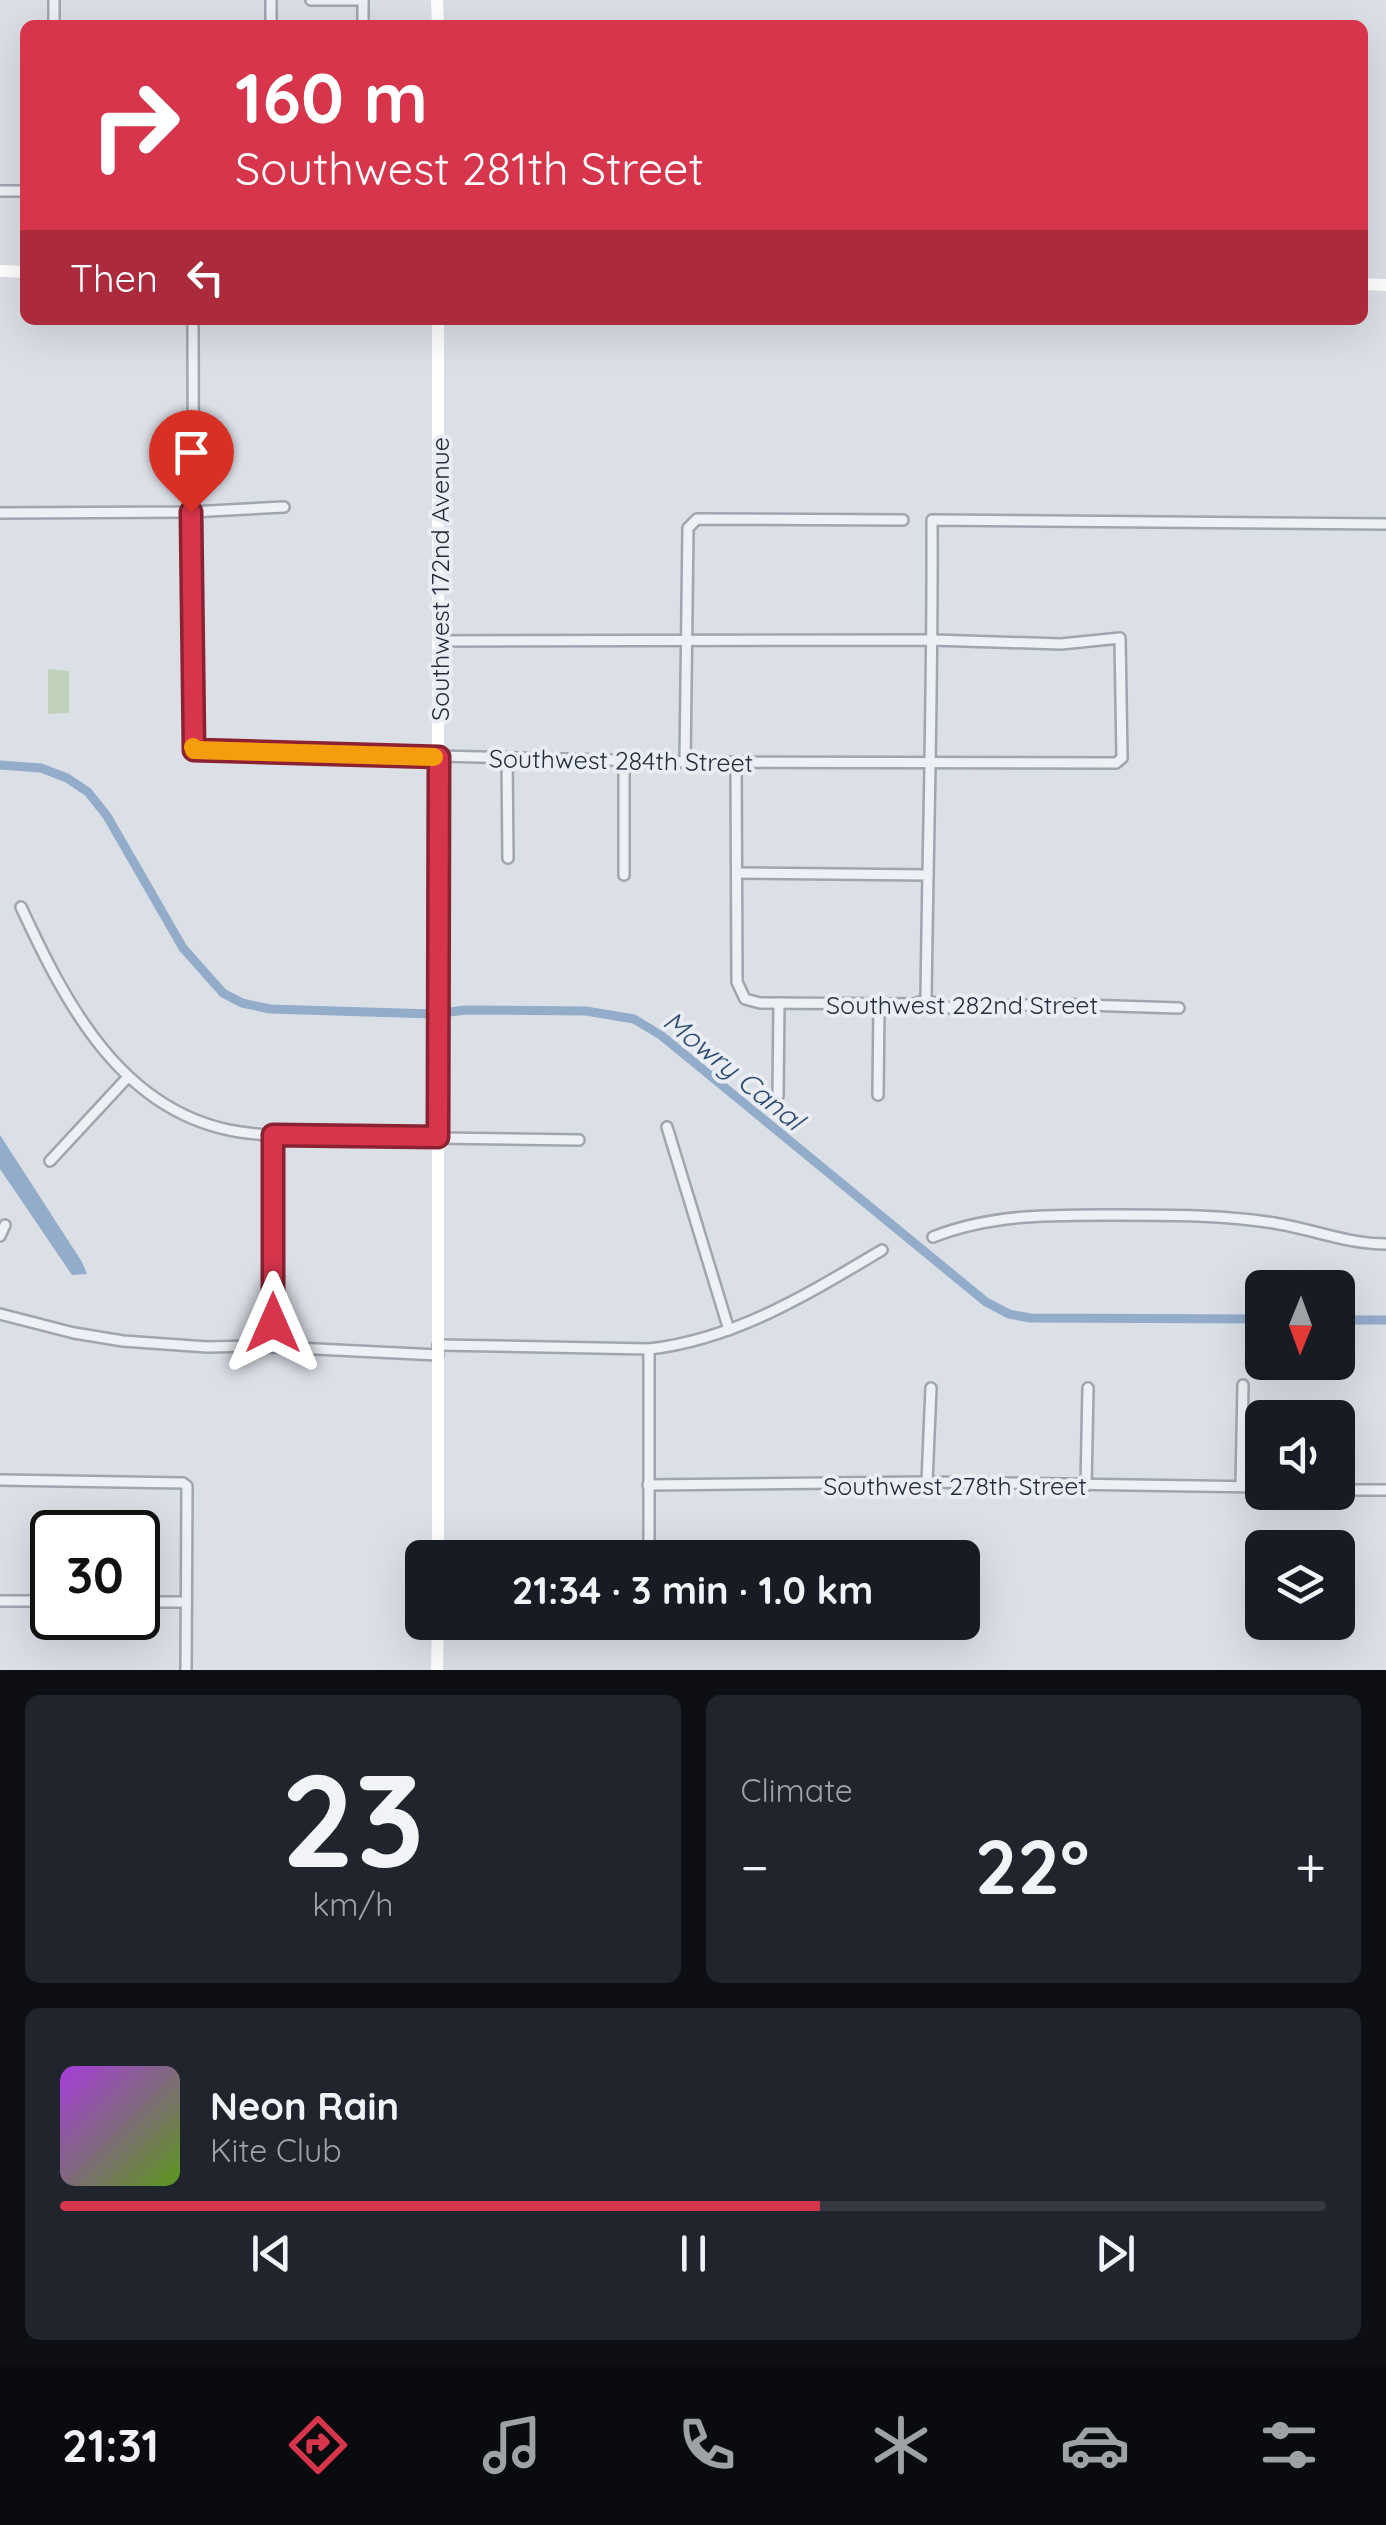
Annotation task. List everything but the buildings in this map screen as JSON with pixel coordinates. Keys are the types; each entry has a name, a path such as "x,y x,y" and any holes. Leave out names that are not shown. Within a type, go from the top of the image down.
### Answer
{"street":[{"path":"311,0 363,0"},
{"path":"191,512 193,325"},
{"name":"Southwest 172nd Avenue","path":"438,325 438,1540"},
{"path":"0,513 191,512 284,507"},
{"name":"Southwest 284th Street","path":"191,512 194,750 685,762 1116,763 1122,758 1120,638 1061,644 933,640"},
{"path":"685,762 688,528 697,519 903,520"},
{"path":"926,1000 932,520 1386,524"},
{"path":"440,641 933,640"},
{"path":"507,758 508,858"},
{"path":"624,759 624,874"},
{"path":"736,762 737,873 928,875"},
{"name":"Southwest 282nd Street","path":"737,873 737,982 745,999 879,1004 926,1000 950,1008 1000,1004 1179,1008"},
{"path":"21,907 86,1031 127,1078 162,1103 194,1119 236,1131 273,1135 579,1140"},
{"path":"778,1096 779,1003"},
{"path":"878,1094 879,1004"},
{"path":"50,1162 127,1078"},
{"path":"667,1128 729,1330"},
{"path":"273,1135 273,1347"},
{"path":"932,1236 955,1228 1036,1215 1190,1216 1265,1222 1342,1240 1386,1244"},
{"path":"0,1236 5,1225"},
{"path":"0,1314 85,1335 207,1347 649,1349 678,1346 775,1312 882,1250"},
{"path":"648,1540 649,1349"},
{"path":"1241,1486 1243,1386"},
{"path":"927,1482 930,1388"},
{"path":"1086,1486 1088,1388"},
{"path":"0,1480 187,1486 186,1670"},
{"name":"Southwest 278th Street","path":"648,1484 927,1482 1245,1486"},
{"path":"1355,1490 1386,1490"},
{"path":"0,1601 30,1601"},
{"path":"160,1602 186,1602"},
{"path":"437,1670 438,1640"}],"green space":[{"path":"48,669 69,671 69,713 48,714"}],"water":[{"path":"0,1135 87,1274 72,1275 0,1169"}],"waterway":[{"name":"Mowry Canal","path":"0,765 41,768 88,792 107,816 183,948 223,993 242,1003 270,1009 433,1014 466,1010 586,1011 634,1019 662,1036 986,1302 1009,1314 1030,1318 1245,1319"},
{"name":"Mowry Canal","path":"1355,1320 1386,1320"}],"slow traffic":[{"path":"193,747 434,757"}],"route":[{"path":"191,512 194,750 439,757 438,1137 273,1135 273,1323"}]}
